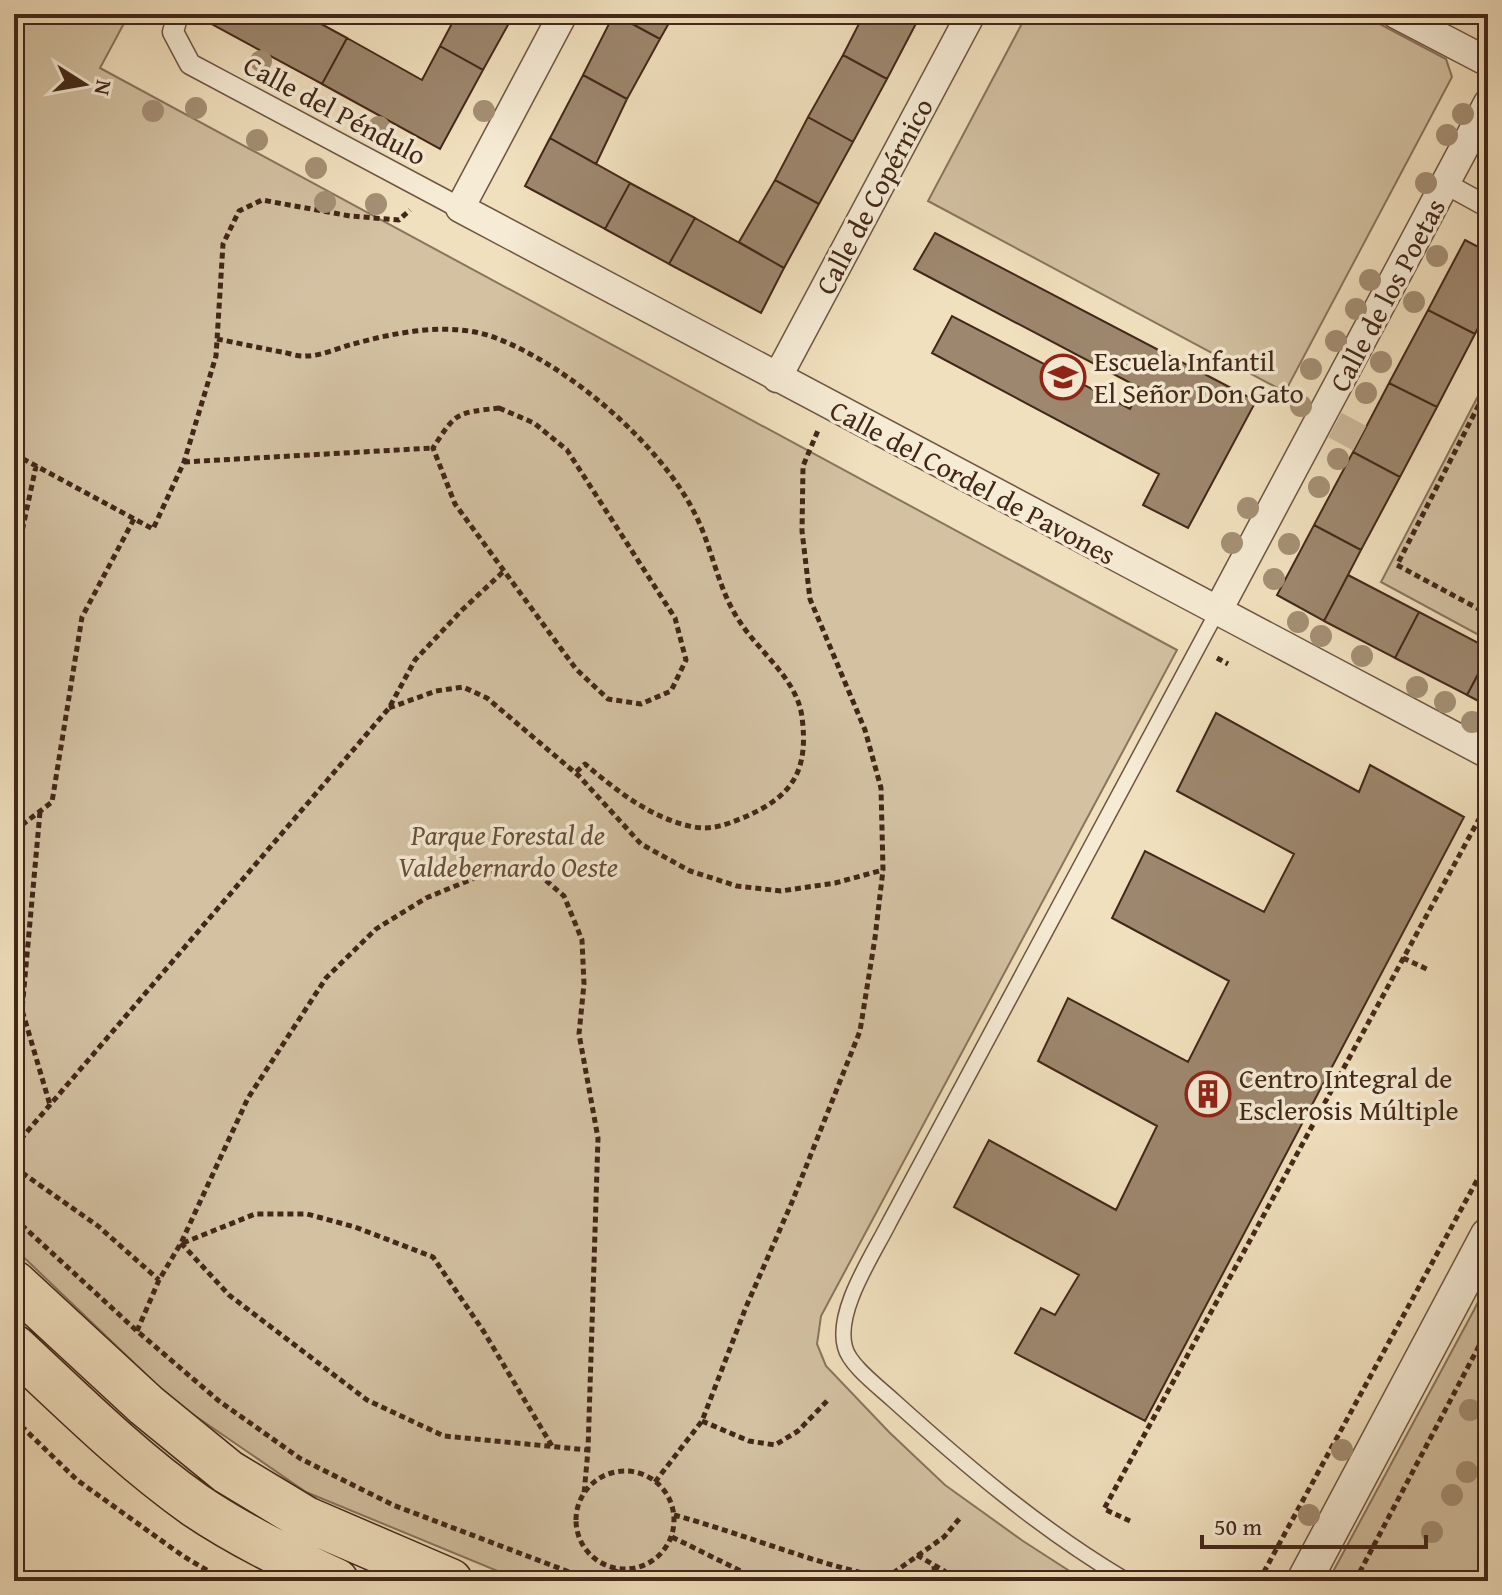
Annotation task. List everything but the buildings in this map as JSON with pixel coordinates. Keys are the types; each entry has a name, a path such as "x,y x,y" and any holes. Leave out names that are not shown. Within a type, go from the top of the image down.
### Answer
{"main road":[{"path":"14,1283 146,1405 228,1472 306,1519 450,1581"},
{"path":"14,1347 113,1440 196,1505 286,1558 336,1581"}],"street":[{"name":"Calle del Péndulo","path":"178,14 173,32 190,64 460,208"},
{"path":"460,208 563,14"},
{"name":"Calle de Copérnico","path":"777,378 971,14"},
{"path":"1396,14 1488,62"},
{"name":"Calle de los Poetas","path":"1217,612 1328,421 1488,103"},
{"path":"1446,184 1488,207"},
{"name":"Calle del Cordel de Pavones","path":"460,208 1488,754"},
{"path":"1304,1581 1488,1235"}],"lane":[{"path":"1121,1577 1051,1531 954,1455 863,1372 845,1350 842,1327 850,1301 889,1223 1217,612"}],"path":[{"path":"14,31 24,14"},
{"path":"14,454 153,529 184,462 216,356 223,244 239,211 262,200 350,216 399,220 429,192"},
{"path":"217,339 306,357 374,338 426,330 463,331 494,337 545,361 602,401 665,468 696,515 738,621 793,687 802,713 805,754 795,779 777,801 719,828 695,827 666,818 621,794 585,764 575,773"},
{"path":"1488,387 1397,565 1488,614"},
{"path":"655,1482 702,1421 860,1031 883,870 881,788 865,730 810,599 802,531 803,466 828,405"},
{"path":"499,408 534,423 567,450 675,618 686,660 671,691 641,704 608,699 576,669 455,504 433,448 451,419 470,411 499,408"},
{"path":"184,462 433,448"},
{"path":"14,569 36,466"},
{"path":"14,831 52,802 82,617 134,519"},
{"path":"14,1147 389,708 415,660 504,571"},
{"path":"1217,658 1228,664"},
{"path":"389,708 436,691 463,687 487,698 575,773 641,844 690,871 737,886 781,891 835,883 883,870"},
{"path":"1130,1521 1104,1509 1485,808"},
{"path":"40,811 22,1010 50,1105"},
{"path":"137,1331 248,1098 326,978 376,929 426,898 487,873 514,866 536,872 564,896 582,940 584,984 579,1034 598,1138 584,1494"},
{"path":"1403,958 1429,970"},
{"path":"1259,1581 1488,1160"},
{"path":"14,1167 98,1226 159,1280"},
{"path":"181,1243 255,1214 307,1214 355,1227 433,1257 484,1332 552,1446"},
{"path":"14,1218 219,1401 301,1459 393,1505 593,1581"},
{"path":"181,1243 229,1295 367,1400 444,1436 588,1450"},
{"path":"1355,1581 1488,1329"},
{"path":"702,1421 749,1441 775,1445 798,1431 828,1400"},
{"path":"14,1419 77,1480 183,1556 225,1581"},
{"path":"617,1472 641,1474 665,1492 674,1515 672,1537 658,1556 646,1565 617,1569 595,1558 580,1540 576,1525 577,1509 584,1494 595,1482 617,1472"},
{"path":"674,1515 722,1528 841,1570 886,1578 944,1537 960,1518"},
{"path":"672,1537 761,1581"},
{"path":"917,1555 961,1581"},
{"path":"934,1566 935,1581"},
{"path":"612,1581 617,1569"}],"green space":[{"name":"Parque Forestal de Valdebernardo Oeste","path":"14,14 129,14 100,68 1177,650 821,1316 817,1344 826,1366 945,1485 1085,1581 522,1581 306,1492 175,1402 14,1248"},
{"path":"1027,14 1361,14 1446,59 1452,77 1285,392 928,201"},
{"path":"1488,377 1488,640 1381,582"},
{"path":"1488,1282 1488,1581 1328,1581 1474,1310"}],"tunnel":[{"path":"1335,425 1363,440"}],"place":[{"name":"Escuela Infantil El Señor Don Gato","path":"1063,377"},
{"name":"Centro Integral de Esclerosis Múltiple","path":"1208,1094"}]}
